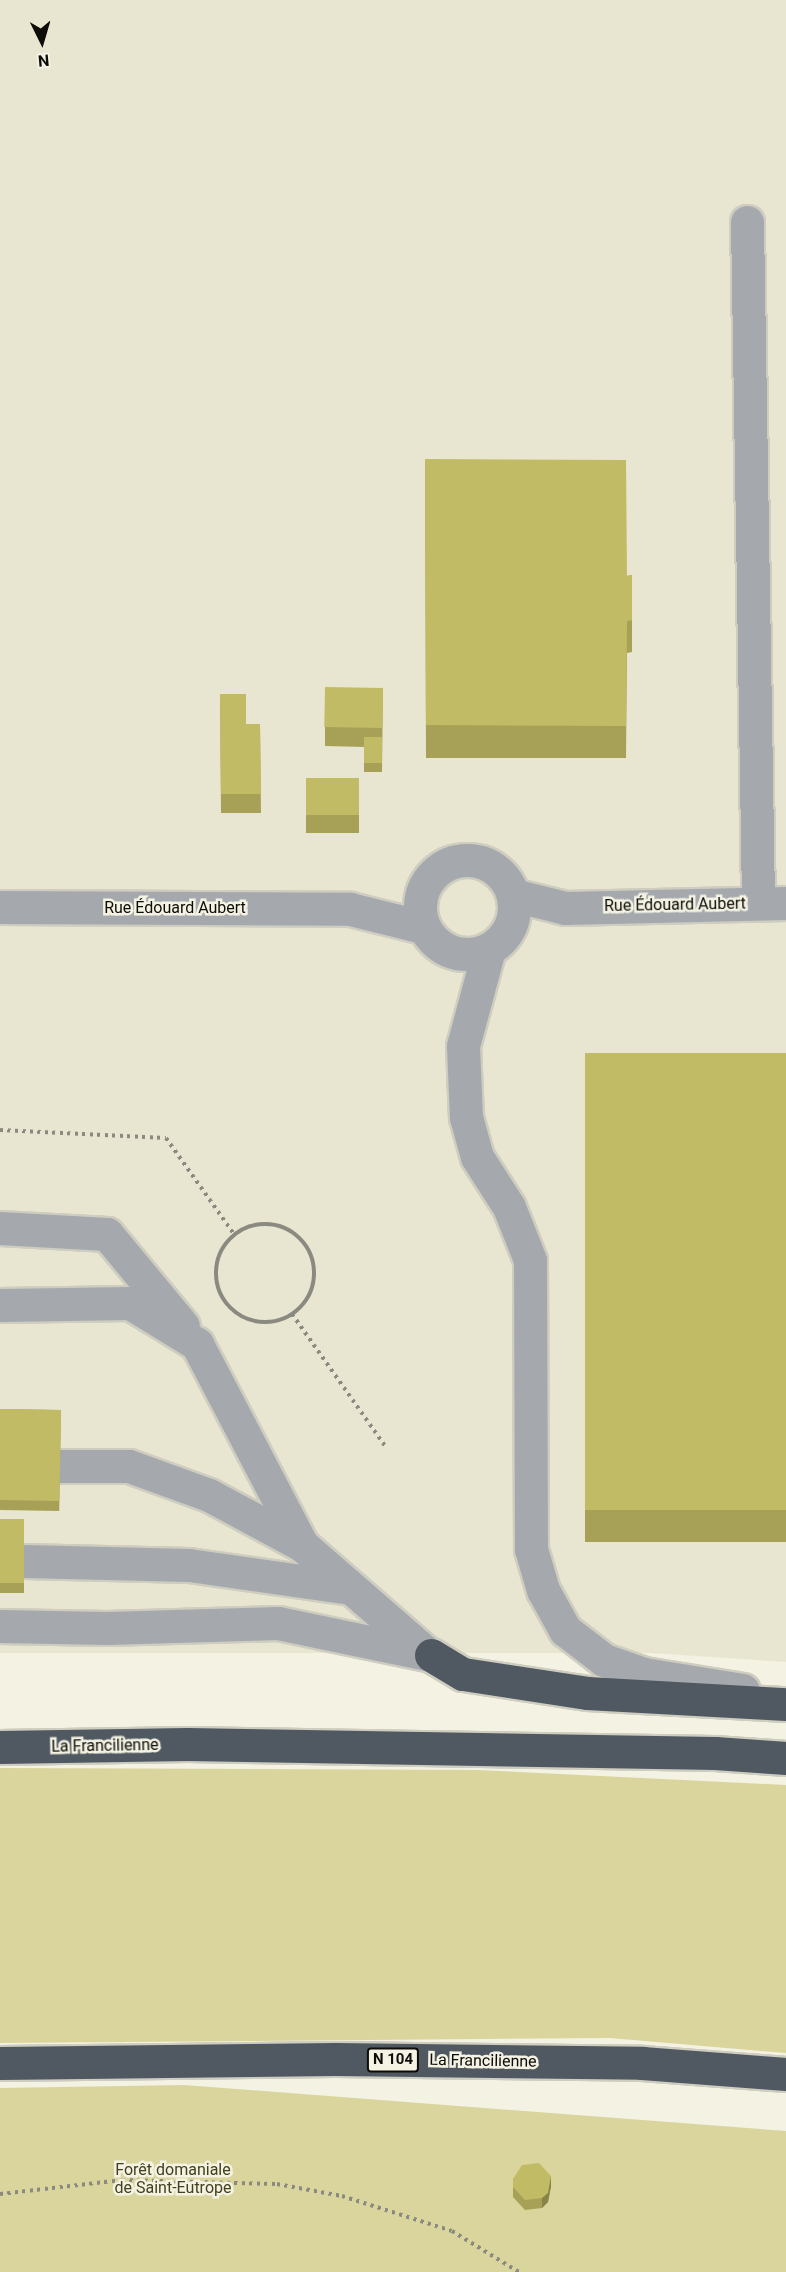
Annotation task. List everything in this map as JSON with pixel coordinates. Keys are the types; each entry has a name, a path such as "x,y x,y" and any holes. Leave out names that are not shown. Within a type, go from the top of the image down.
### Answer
{"highway":[{"path":"431,1655 463,1674 587,1693 786,1704"},
{"name":"La Francilienne","path":"0,1747 210,1745 715,1753 786,1758"},
{"name":"La Francilienne","path":"0,2063 394,2060 642,2063 786,2074"}],"street":[{"path":"747,222 772,903"},
{"path":"495,944 467,954 444,949 423,927 420,896 426,882 450,862 482,861 506,880 513,895 514,911 495,944 463,1046 466,1118 477,1157 509,1207 530,1260 531,1549 543,1590 565,1630 604,1660 644,1674 786,1697"},
{"name":"Rue Édouard Aubert","path":"350,909 426,882"},
{"name":"Rue Édouard Aubert","path":"513,895 565,908 772,903"},
{"name":"Rue Édouard Aubert","path":"0,907 350,909 423,927"},
{"name":"Rue Édouard Aubert","path":"495,944 565,908"},
{"path":"0,1228 107,1234 197,1344 302,1545"},
{"path":"0,1305 130,1303 197,1344"},
{"path":"61,1466 129,1466 209,1495 302,1545 431,1655"},
{"path":"24,1561 189,1565 350,1588"},
{"path":"0,1626 107,1628 278,1623 431,1655"}],"path":[{"path":"0,1130 166,1138 234,1234"},
{"path":"279,1226 304,1244 312,1258 311,1289 292,1314 260,1322 230,1308 215,1279 216,1262 223,1246 234,1234 248,1227 279,1226"},
{"path":"292,1314 386,1446"},
{"path":"0,2194 122,2180 277,2184 342,2196 452,2231 519,2272"}],"shaded area":[{"path":"0,0 786,0 786,1662 651,1653 0,1653"}],"green space":[{"path":"0,1768 478,1770 786,1785 786,2053 610,2038 0,2043"},
{"name":"Forêt domaniale de Saint-Eutrope","path":"184,2085 786,2131 786,2272 0,2272 0,2088"}],"building":[{"path":"425,459 626,460 627,576 632,575 632,620 627,621 626,726 426,725"},
{"path":"325,687 383,688 382,728 324,727"},
{"path":"220,694 246,694 246,724 260,724 261,794 221,794"},
{"path":"364,737 382,737 382,763 364,763"},
{"path":"306,778 359,778 359,815 306,815"},
{"path":"585,1053 786,1053 786,1510 585,1510"},
{"path":"0,1409 61,1410 59,1501 0,1500"},
{"path":"0,1519 24,1519 24,1583 0,1583"},
{"path":"539,2163 551,2176 548,2193 542,2198 525,2200 513,2187 513,2179 522,2165"}]}
